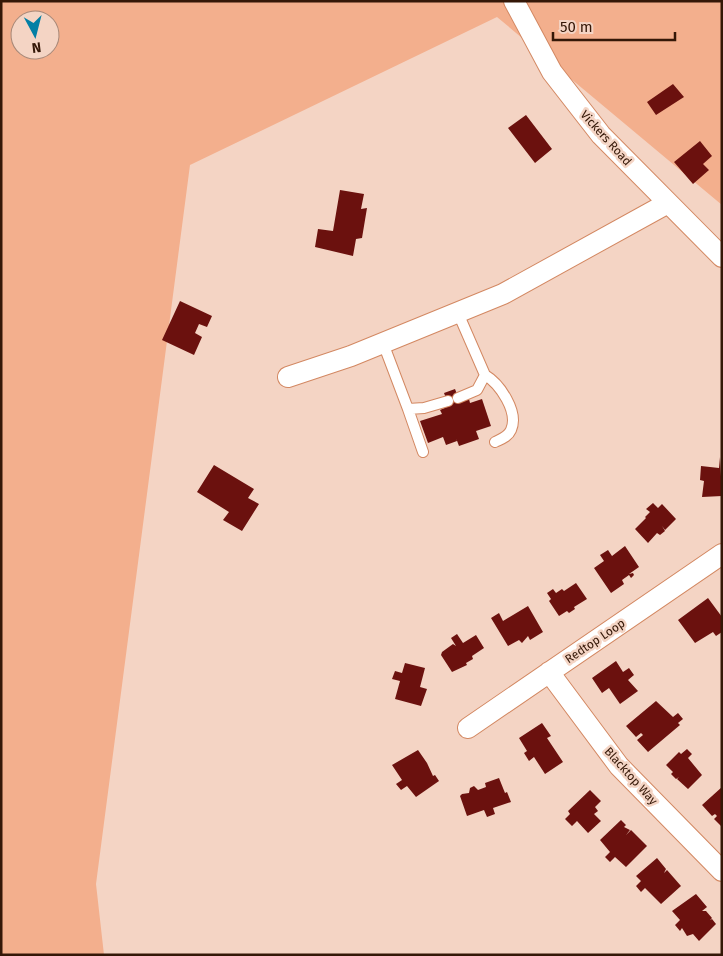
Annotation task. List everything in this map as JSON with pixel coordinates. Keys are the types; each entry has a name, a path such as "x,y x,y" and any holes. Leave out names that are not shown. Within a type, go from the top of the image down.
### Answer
{"street":[{"name":"Vickers Road","path":"514,1 558,80 601,135 722,257"},
{"path":"288,377 383,343 503,294 668,203"},
{"name":"Redtop Loop","path":"468,728 722,554"},
{"name":"Blacktop Way","path":"549,672 619,766 722,871"}],"lane":[{"path":"458,312 485,375 499,388 512,420 511,430 505,437 495,442"},
{"path":"383,343 423,452"},
{"path":"458,398 477,390 485,375"},
{"path":"408,409 424,408 448,401"}],"shaded area":[{"path":"1,1 722,1 722,205 497,17 190,165 96,884 104,955 1,955"}],"building":[{"path":"673,84 684,97 656,115 647,102"},
{"path":"526,115 552,149 535,163 508,128"},
{"path":"700,141 712,156 703,164 709,170 693,184 674,162"},
{"path":"340,190 364,194 361,209 367,208 362,238 356,239 353,256 315,247 318,229 333,231"},
{"path":"180,301 212,316 207,327 199,324 195,333 202,337 194,355 162,340"},
{"path":"455,389 460,402 469,399 470,403 482,399 491,426 476,431 479,439 459,446 456,438 457,441 446,445 443,437 428,443 420,421 442,414 440,410 449,406 444,393"},
{"path":"720,457 722,496 702,497 704,481 700,480 701,466 719,468"},
{"path":"214,465 254,489 248,498 259,504 242,531 223,520 229,512 197,492"},
{"path":"653,503 658,508 662,504 676,519 665,530 662,526 665,531 660,535 657,533 648,543 635,529 646,518 650,512 646,509"},
{"path":"625,546 639,567 629,574 633,573 634,575 631,578 629,575 622,580 624,584 611,593 594,568 604,561 600,555 608,550 612,556"},
{"path":"576,583 587,599 574,607 575,609 569,613 567,611 559,616 549,601 551,599 547,593 553,589 556,593 562,589 564,591"},
{"path":"708,598 722,617 722,632 716,636 713,632 695,643 678,620"},
{"path":"528,606 543,632 530,640 528,636 522,643 519,640 508,646 491,618 499,613 503,621"},
{"path":"457,634 463,643 476,635 484,648 472,656 473,659 466,663 467,665 452,672 441,655 442,652 453,644 456,646 451,638"},
{"path":"616,661 623,672 629,668 634,675 628,680 638,691 620,704 609,688 602,693 592,678"},
{"path":"405,663 425,668 420,687 427,689 421,706 395,699 400,681 392,679 395,671 402,673"},
{"path":"656,701 673,717 678,713 683,719 678,723 680,725 648,752 637,740 643,735 641,733 636,737 626,726"},
{"path":"542,723 551,736 547,738 563,762 545,774 534,757 529,761 524,753 527,751 519,738"},
{"path":"687,749 692,754 688,758 702,775 688,789 677,779 679,777 676,779 671,774 673,772 666,765 679,752 681,754"},
{"path":"418,750 433,776 435,775 439,781 416,797 407,786 401,790 396,784 402,780 392,765"},
{"path":"499,778 511,802 493,808 495,814 487,817 484,810 467,816 460,796 469,793 470,788 474,786 478,790 486,787 485,783"},
{"path":"722,787 722,827 714,819 717,816 715,814 712,816 702,805"},
{"path":"590,790 601,801 595,807 598,811 594,814 601,821 588,833 577,821 572,826 565,819 570,814 568,811"},
{"path":"621,820 626,825 624,827 630,830 626,835 631,830 647,846 626,867 615,857 610,862 605,857 610,852 600,840"},
{"path":"657,858 666,869 664,873 667,870 681,886 661,904 645,888 641,892 636,886 641,881 636,876"},
{"path":"696,894 707,907 702,911 706,911 712,918 710,920 712,919 716,924 699,941 693,934 687,936 682,928 680,931 675,925 680,920 672,911"}]}
